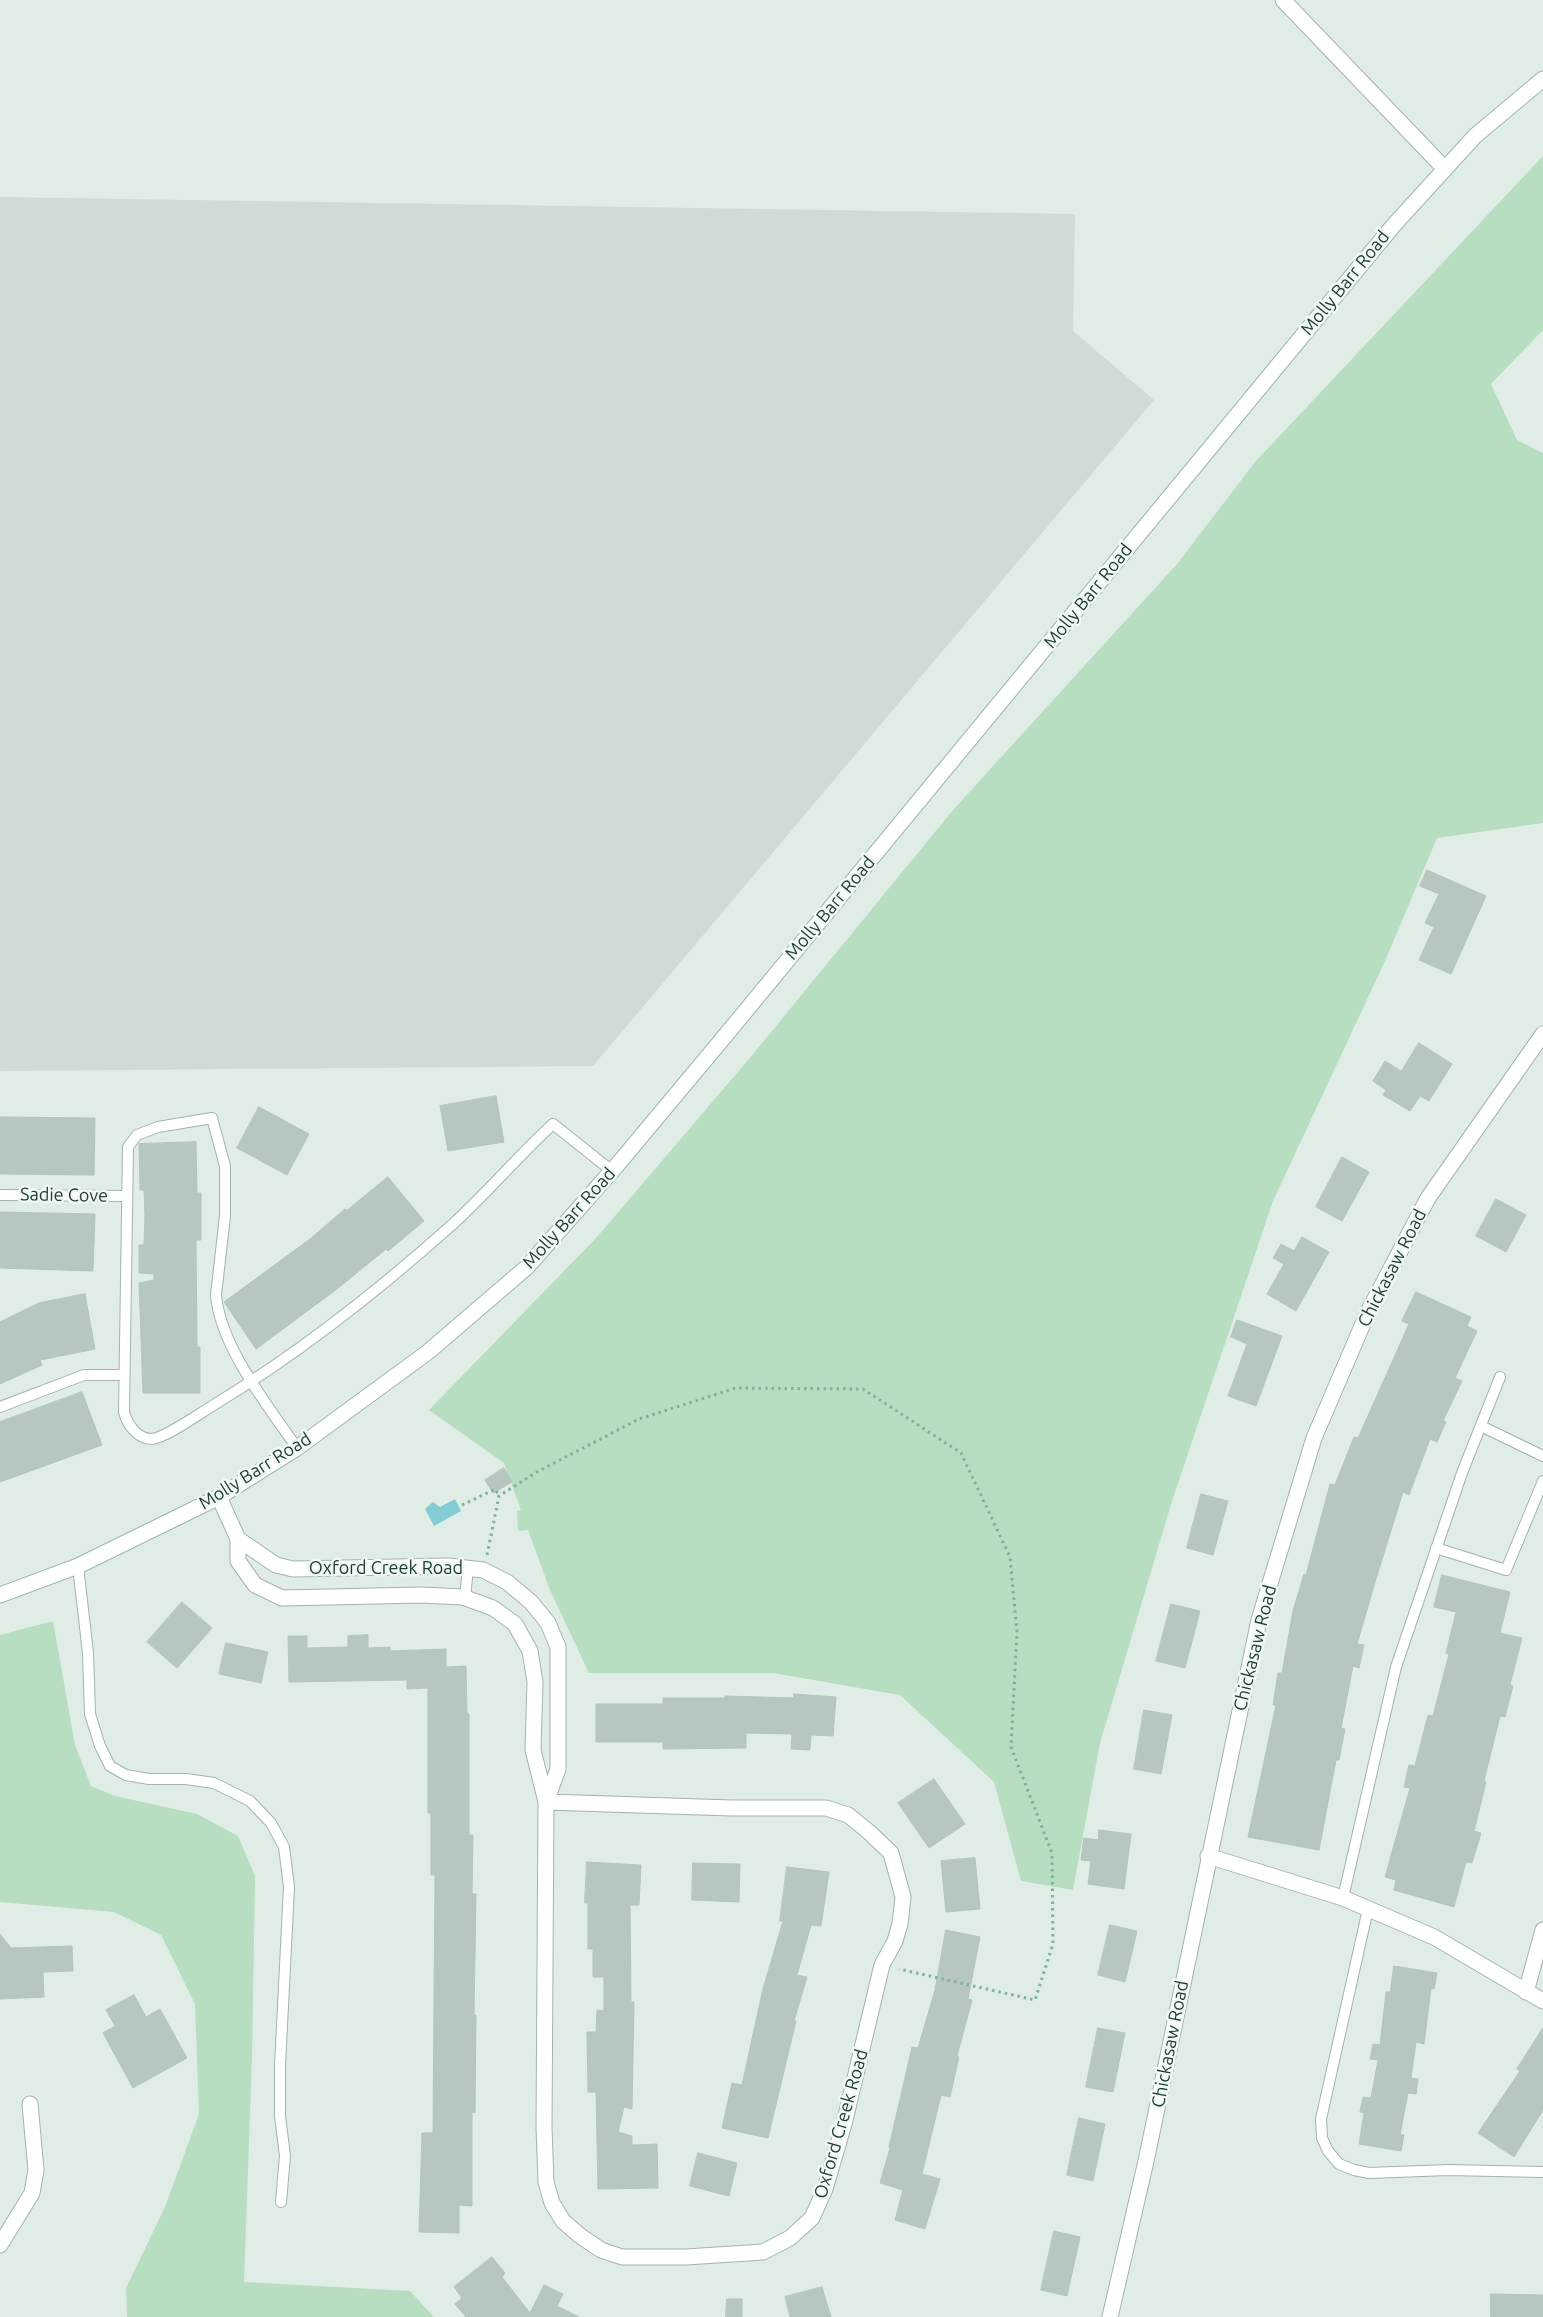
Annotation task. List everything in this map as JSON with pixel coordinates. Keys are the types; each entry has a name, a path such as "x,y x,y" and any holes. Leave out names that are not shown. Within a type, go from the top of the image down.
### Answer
{"street":[{"path":"1282,0 1445,169"},
{"name":"Molly Barr Road","path":"0,1595 78,1566 219,1497 296,1448 428,1352 527,1267 612,1171 1386,234 1475,136 1543,79"},
{"name":"Chickasaw Road","path":"1110,2317 1146,2160 1208,1856 1259,1620 1314,1438 1368,1312 1428,1198 1543,1034"},
{"name":"Oxford Creek Road","path":"219,1497 238,1539 238,1561 255,1585 282,1598 421,1596 465,1598 493,1608 516,1624 530,1651 535,1682 533,1750 546,1802 544,2128 546,2182 552,2203 563,2221 579,2236 601,2250 622,2257 686,2257 762,2252 790,2238 812,2218 826,2189 844,2124 882,1965 900,1924 903,1897 891,1853 870,1832 848,1815 826,1808 732,1808 546,1802"},
{"name":"Oxford Creek Road","path":"238,1539 276,1565 293,1569 468,1568 484,1570 507,1582 530,1602 548,1623 558,1647 558,1769 546,1802"},
{"path":"1208,1856 1343,1898 1434,1937 1543,2001"},
{"path":"1526,1992 1543,1930"},
{"path":"0,2245 32,2193 36,2170 30,2104"}],"lane":[{"path":"296,1448 252,1382 222,1326 217,1308 216,1296 225,1216 225,1166 212,1118 158,1127 137,1135 128,1147 124,1412 126,1423 138,1434 152,1439 172,1430 252,1382 349,1314 455,1222 553,1124 612,1171"},
{"name":"Sadie Cove","path":"0,1194 127,1196"},
{"path":"0,1407 84,1375 124,1375"},
{"path":"1343,1898 1396,1667 1436,1548 1500,1377"},
{"path":"1481,1426 1543,1456"},
{"path":"1436,1548 1506,1570 1543,1481"},
{"path":"78,1566 88,1653 90,1714 100,1746 110,1766 126,1775 150,1779 186,1779 214,1783 250,1801 271,1823 284,1848 289,1887 280,2065 280,2116 285,2156 281,2202"},
{"path":"465,1598 468,1568"},
{"path":"1368,1909 1321,2118 1322,2138 1328,2152 1339,2164 1369,2173 1448,2170 1543,2172"}],"path":[{"path":"499,1496 535,1473 639,1419 736,1388 863,1389 961,1453 1010,1557 1016,1632 1011,1747 1052,1854 1053,1944 1036,2000 882,1965"},
{"path":"462,1505 495,1489 499,1496 494,1532 484,1570"}],"shaded area":[{"path":"0,197 1075,214 1073,331 1154,400 593,1066 0,1071"}],"green space":[{"path":"1543,156 1543,330 1491,384 1517,440 1543,453 1543,823 1437,838 1385,961 1273,1201 1172,1501 1100,1743 1073,1890 1021,1881 994,1782 900,1695 773,1673 589,1673 550,1590 528,1530 518,1531 517,1511 521,1510 504,1463 429,1410 597,1237 754,1053 953,810 1178,563 1255,462"},
{"path":"53,1621 75,1745 91,1786 115,1796 197,1814 238,1836 255,1876 252,2058 244,2282 410,2291 434,2317 127,2317 126,2288 165,2207 199,2114 195,2004 161,1935 114,1912 0,1902 0,1635"}],"water":[{"path":"455,1499 461,1511 434,1526 425,1509 433,1502 440,1507"}],"building":[{"path":"1427,870 1486,896 1451,974 1419,960 1434,927 1425,923 1439,894 1420,886"},
{"path":"1419,1043 1452,1064 1429,1101 1420,1096 1410,1111 1383,1095 1386,1090 1373,1081 1385,1061 1401,1071"},
{"path":"496,1096 504,1142 448,1151 440,1106"},
{"path":"259,1107 309,1134 287,1175 237,1148"},
{"path":"0,1117 95,1118 94,1175 0,1174"},
{"path":"196,1142 197,1193 201,1193 201,1240 196,1240 197,1347 200,1347 200,1393 143,1393 139,1283 154,1280 154,1274 139,1273 139,1245 144,1245 145,1214 144,1190 140,1190 139,1144"},
{"path":"1342,1157 1369,1172 1342,1221 1316,1207"},
{"path":"388,1177 424,1221 388,1251 386,1249 337,1289 256,1349 224,1302 310,1239 345,1209 347,1210"},
{"path":"1496,1199 1526,1215 1506,1252 1476,1236"},
{"path":"0,1212 95,1214 93,1271 0,1268"},
{"path":"1302,1237 1329,1252 1296,1311 1267,1294 1284,1264 1273,1258 1281,1244 1294,1251"},
{"path":"1416,1292 1471,1317 1467,1326 1477,1331 1455,1378 1462,1381 1443,1421 1446,1422 1437,1442 1430,1439 1409,1495 1403,1492 1376,1579 1357,1644 1364,1645 1359,1668 1353,1666 1341,1728 1345,1729 1339,1760 1336,1760 1319,1850 1248,1837 1276,1705 1273,1705 1278,1673 1282,1673 1293,1611 1304,1574 1306,1575 1330,1484 1335,1485 1354,1437 1358,1438 1409,1324 1402,1321"},
{"path":"85,1294 95,1349 40,1360 42,1365 0,1384 0,1322 39,1303"},
{"path":"1237,1320 1282,1336 1256,1406 1228,1396 1247,1344 1231,1337"},
{"path":"82,1392 102,1445 0,1482 0,1422"},
{"path":"504,1468 512,1482 493,1493 485,1480"},
{"path":"1201,1494 1228,1501 1213,1555 1187,1548"},
{"path":"1442,1575 1510,1592 1500,1633 1522,1638 1510,1685 1513,1686 1505,1717 1500,1716 1484,1781 1486,1782 1474,1831 1481,1833 1472,1863 1466,1862 1454,1907 1394,1890 1396,1880 1385,1877 1410,1788 1404,1787 1409,1765 1415,1766 1428,1715 1433,1716 1449,1654 1446,1653 1456,1612 1434,1607"},
{"path":"182,1602 212,1628 177,1668 147,1642"},
{"path":"1171,1604 1200,1611 1185,1668 1156,1661"},
{"path":"368,1635 368,1648 390,1647 390,1651 446,1649 446,1667 466,1666 467,1714 469,1714 469,1835 473,1835 472,1894 476,1894 475,2113 472,2112 472,2206 459,2205 459,2233 419,2232 422,2133 433,2133 435,1875 431,1875 431,1813 428,1813 428,1688 407,1689 407,1680 289,1682 288,1636 307,1636 307,1648 348,1647 348,1636"},
{"path":"226,1643 268,1652 261,1683 219,1674"},
{"path":"794,1694 836,1697 833,1736 811,1735 810,1750 791,1749 792,1734 746,1733 746,1748 663,1749 663,1742 596,1742 596,1704 663,1704 663,1698 725,1698 725,1696 794,1698"},
{"path":"1144,1710 1172,1715 1161,1774 1134,1769"},
{"path":"934,1779 965,1824 929,1848 898,1803"},
{"path":"1099,1830 1131,1834 1124,1889 1088,1884 1091,1861 1081,1860 1084,1838 1098,1840"},
{"path":"975,1858 980,1909 946,1912 941,1861"},
{"path":"587,1862 641,1865 639,1905 630,1905 631,2002 634,2002 632,2109 624,2107 618,2132 632,2136 632,2145 657,2144 658,2188 598,2189 596,2092 588,2092 587,2032 596,2032 597,2010 604,2011 604,1977 593,1977 593,1949 588,1949 588,1903 585,1903"},
{"path":"693,1863 740,1864 739,1902 692,1900"},
{"path":"787,1867 829,1872 821,1926 811,1925 797,1975 807,1977 794,2021 796,2021 768,2138 722,2128 732,2083 742,2085 763,1989 783,1921 780,1921"},
{"path":"1110,1925 1137,1931 1125,1982 1098,1975"},
{"path":"946,1930 980,1937 968,1999 972,2000 957,2056 959,2057 950,2097 941,2095 922,2174 940,2179 925,2229 895,2220 903,2190 880,2183 890,2148 912,2047 918,2048 935,1990"},
{"path":"0,1934 11,1948 72,1946 73,1971 43,1972 44,1997 0,1999"},
{"path":"1394,1966 1437,1973 1434,1989 1431,1988 1424,2044 1416,2042 1411,2078 1418,2079 1416,2094 1408,2093 1400,2135 1404,2135 1401,2151 1359,2144 1364,2113 1360,2112 1363,2097 1371,2098 1378,2060 1370,2059 1373,2044 1380,2045 1386,1992 1390,1992"},
{"path":"134,1995 146,2017 160,2009 187,2058 133,2088 103,2033 115,2026 106,2010"},
{"path":"1098,2028 1125,2033 1113,2092 1086,2087"},
{"path":"1543,2028 1543,2110 1514,2157 1478,2133 1520,2071 1517,2069"},
{"path":"1079,2118 1105,2124 1093,2181 1067,2175"},
{"path":"698,2153 737,2163 729,2196 690,2186"},
{"path":"1054,2231 1080,2237 1067,2296 1041,2290"},
{"path":"492,2257 505,2273 502,2277 530,2313 544,2285 563,2294 557,2306 579,2317 466,2317 455,2304 462,2298 454,2287"},
{"path":"822,2287 831,2317 790,2317 785,2297"},
{"path":"1491,2294 1543,2295 1543,2317 1491,2317"},
{"path":"727,2299 742,2299 742,2317 726,2317"}]}
